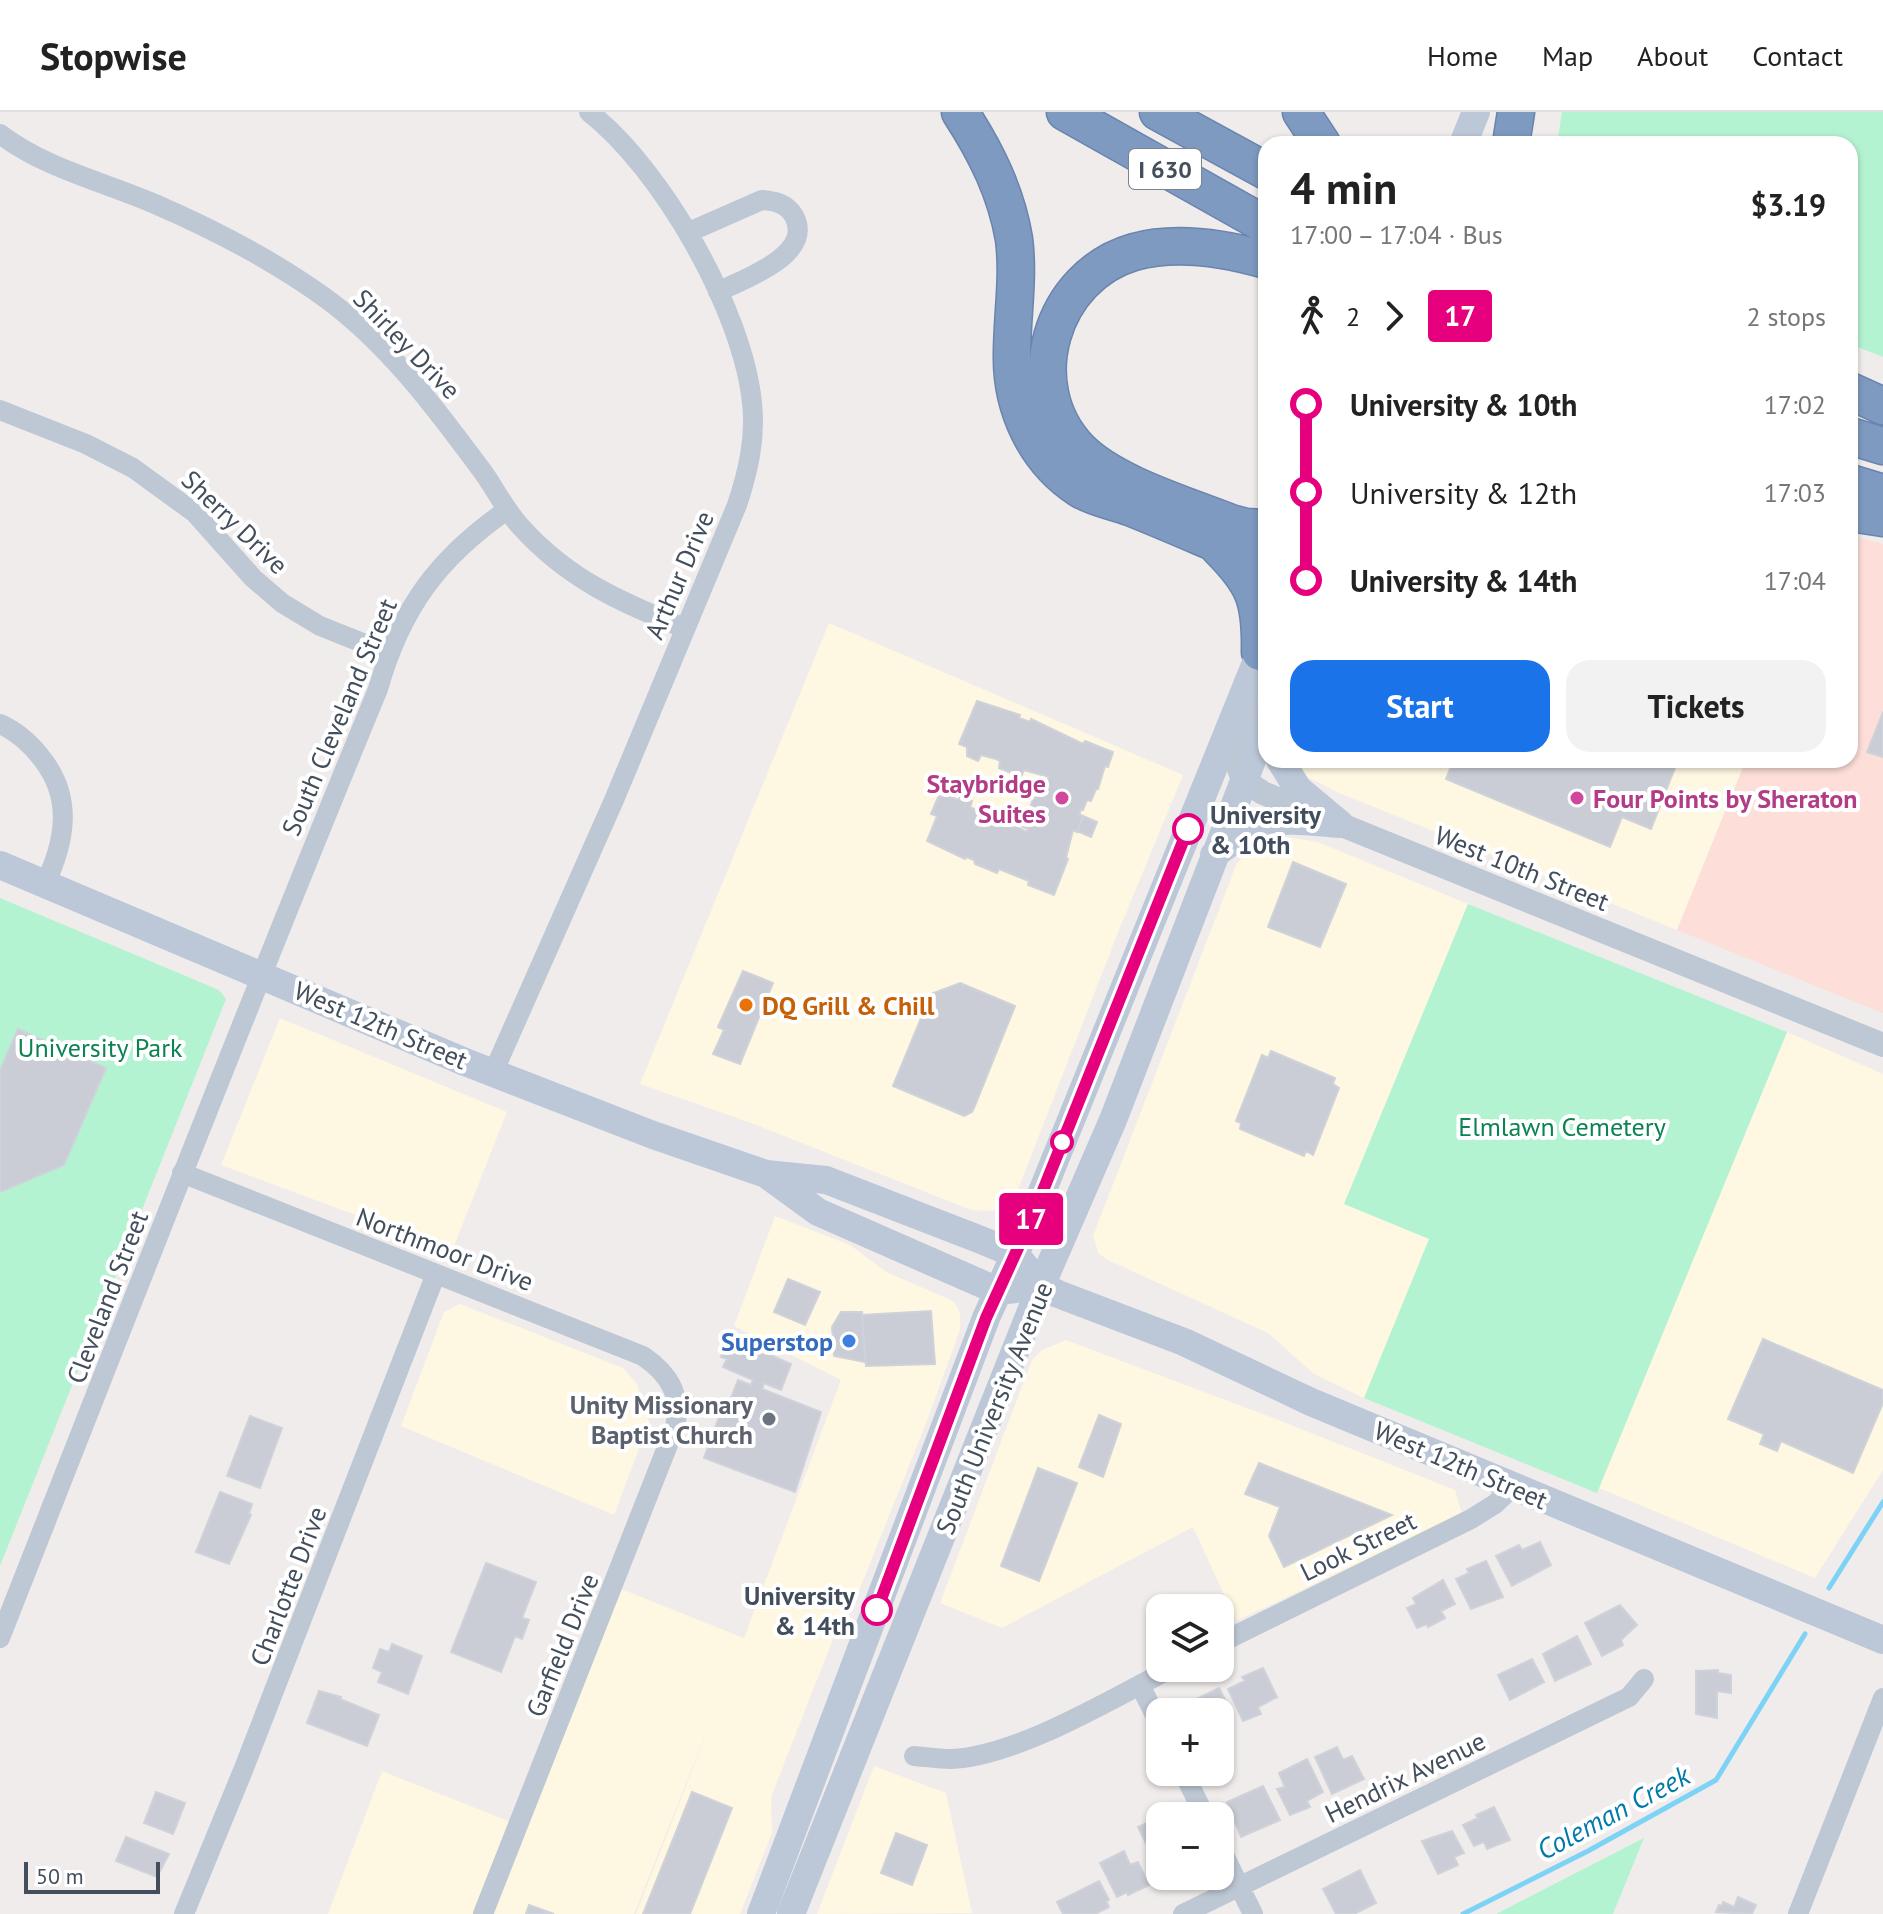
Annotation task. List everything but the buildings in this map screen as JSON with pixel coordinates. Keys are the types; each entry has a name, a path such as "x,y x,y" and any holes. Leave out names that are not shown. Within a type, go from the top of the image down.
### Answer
{"highway":[{"path":"960,112 988,159 1010,220 1016,296 1012,370 1019,408 1033,441 1061,474 1082,490 1258,561"},
{"name":"I 630","path":"1065,112 1258,221"},
{"name":"I 630","path":"1158,112 1258,167"},
{"path":"1301,112 1317,136"},
{"path":"1512,136 1515,112"},
{"path":"1258,258 1237,252 1171,247 1133,253 1111,261 1082,283 1054,325 1048,371 1053,404 1061,423 1080,450 1100,466 1231,523 1258,528"},
{"path":"1858,395 1883,406"},
{"path":"1858,438 1883,446"},
{"path":"1858,485 1883,493"},
{"path":"1858,514 1883,518"},
{"path":"1212,541 1242,571 1252,589 1258,612"}],"main road":[{"path":"1466,136 1476,112"},
{"path":"1504,136 1515,112"},
{"name":"South University Avenue","path":"761,1914 998,1291 1258,670"},
{"name":"South University Avenue","path":"791,1914 1041,1286 1113,1120 1258,744"},
{"path":"1285,768 1298,789 1340,824"},
{"path":"1214,856 1247,830 1266,823 1287,820 1340,824"},
{"name":"West 12th Street","path":"0,865 493,1073 653,1135 766,1174 826,1180 1015,1254 1041,1286"},
{"name":"West 12th Street","path":"766,1174 818,1212 998,1291 1041,1286 1184,1342 1288,1392 1883,1640"}],"street":[{"name":"Arthur Drive","path":"493,1073 614,800 737,505 752,447 752,404 748,377 718,292 689,232 631,154 589,112"},
{"name":"Shirley Drive","path":"0,134 57,165 235,241 272,261 327,299 391,357 447,423 507,510 552,557 615,600 684,628"},
{"path":"689,232 762,200 786,206 793,215 798,226 797,239 787,255 718,292"},
{"name":"Sherry Drive","path":"0,410 86,444 133,468 195,513 253,578 282,603 320,626 388,653"},
{"name":"South Cleveland Street","path":"261,974 378,689 388,653 416,600 437,570 464,541 507,510"},
{"path":"1244,780 1238,766 1240,741 1258,677"},
{"path":"0,724 34,747 51,770 61,791 64,822 55,864 45,884"},
{"name":"West 10th Street","path":"1244,780 1263,793 1883,1045"},
{"name":"Cleveland Street","path":"0,1638 261,974"},
{"name":"Northmoor Drive","path":"182,1173 643,1356 665,1373 675,1392"},
{"name":"Charlotte Drive","path":"184,1914 250,1755 435,1276"},
{"name":"Garfield Drive","path":"483,1914 675,1427 675,1392"},
{"name":"Look Street","path":"1234,1636 1471,1519 1495,1504 1513,1487"},
{"name":"Hendrix Avenue","path":"1183,1914 1629,1697 1644,1679"},
{"path":"914,1756 952,1759 1002,1749 1029,1740 1146,1682"},
{"path":"1140,1685 1146,1698"},
{"path":"1798,1914 1883,1698"},
{"path":"1234,1875 1253,1914"}],"shaded area":[{"path":"1858,537 1883,544 1883,1013 1677,930 1743,768 1858,768"},
{"path":"829,623 1183,775 1017,1192 1006,1205 992,1211 971,1210 754,1124 640,1084"},
{"path":"1299,768 1743,768 1677,930 1337,792 1303,775"},
{"path":"1281,836 1318,842 1468,904 1345,1203 1430,1239 1364,1398 1314,1374 1268,1333 1110,1261 1099,1254 1093,1236 1237,863 1253,847"},
{"path":"280,1018 507,1112 452,1251 221,1165"},
{"path":"1787,1032 1883,1074 1883,1470 1815,1578 1599,1488"},
{"path":"775,1216 850,1245 888,1273 947,1298 955,1303 960,1313 960,1330 856,1598 846,1606 771,1797 772,1833 740,1914 636,1914 721,1696 634,1914 328,1914 382,1771 518,1825 614,1586 744,1638 841,1380 734,1326"},
{"path":"460,1304 623,1368 637,1384 649,1422 614,1515 401,1426 444,1312"},
{"path":"1066,1340 1281,1421 1455,1490 1462,1514 1236,1621 1234,1594 1224,1594 1193,1527 1002,1628 940,1603 1032,1360 1042,1350"},
{"path":"874,1766 946,1793 972,1913 817,1914"}],"green space":[{"path":"1562,112 1883,112 1883,357 1858,347 1858,136 1558,136"},
{"name":"University Park","path":"0,898 219,990 226,999 0,1566"},
{"name":"Elmlawn Cemetery","path":"1468,904 1787,1032 1597,1493 1364,1398 1429,1239 1344,1204"},
{"path":"1644,1838 1613,1914 1496,1914"}],"waterway":[{"name":"Coleman Creek","path":"1829,1588 1883,1502"},
{"name":"Coleman Creek","path":"1463,1914 1588,1851 1716,1780 1805,1634"}],"bus line":[{"name":"17","path":"877,1610 986,1318 1034,1213 1188,829"}],"place":[{"name":"Staybridge Suites","path":"1062,798"},
{"name":"Four Points by Sheraton","path":"1577,798"},
{"name":"University & 10th","path":"1188,829"},
{"name":"DQ Grill & Chill","path":"746,1005"},
{"name":"Superstop","path":"849,1341"},
{"name":"Unity Missionary Baptist Church","path":"769,1419"},
{"name":"University & 14th","path":"877,1610"}]}
